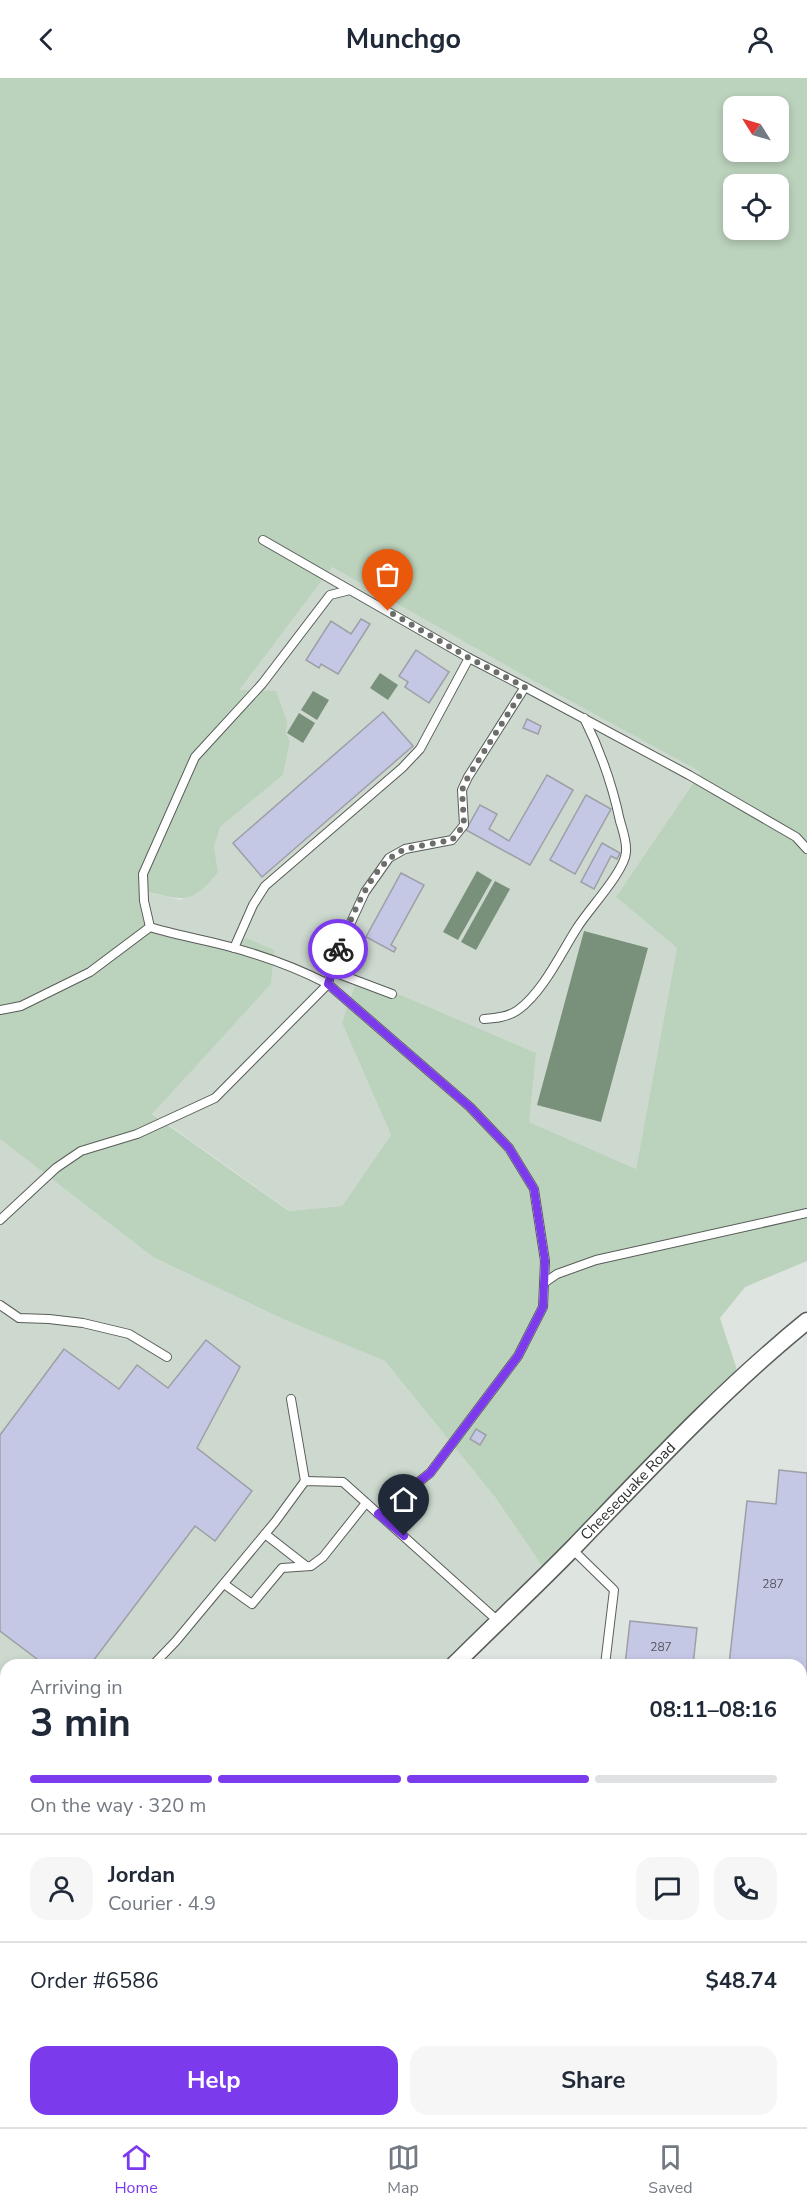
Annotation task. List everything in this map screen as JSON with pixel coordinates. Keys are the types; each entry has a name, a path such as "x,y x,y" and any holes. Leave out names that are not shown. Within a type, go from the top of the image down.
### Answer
{"street":[{"name":"Cheesequake Road","path":"460,1659 572,1549 671,1446 748,1371 807,1321"}],"lane":[{"path":"263,540 469,658 699,780 796,837 807,849"},
{"path":"150,927 144,901 143,874 195,757 262,684 330,595 350,590"},
{"path":"234,948 253,905 265,886 402,768 420,748 469,658"},
{"path":"0,1220 56,1168 81,1151 137,1134 215,1098 328,984 334,959 365,892 389,858 405,849 452,840 464,825 462,790 525,687"},
{"path":"484,1019 502,1017 519,1009 538,989 554,968 582,921 622,867 626,853 615,795 602,754 584,718"},
{"path":"150,927 234,948 309,974 328,984 470,1107 509,1148 534,1189 545,1261 543,1307 518,1356 430,1473 378,1514"},
{"path":"0,1010 21,1006 90,972 150,927"},
{"path":"331,971 392,994"},
{"path":"544,1283 557,1274 596,1260 807,1213"},
{"path":"0,1305 20,1318 83,1323 129,1334 167,1357"},
{"path":"158,1659 224,1584 305,1481 291,1399"},
{"path":"305,1481 343,1482 498,1621"},
{"path":"224,1584 252,1604 282,1568 311,1566 322,1557 366,1503"},
{"path":"265,1534 306,1566"},
{"path":"572,1549 614,1590 606,1659"}],"shaded area":[{"path":"0,78 807,78 807,1261 745,1287 720,1318 740,1379 547,1573 495,1497 385,1361 283,1319 153,1257 0,1139","holes":["332,567 701,772 616,897 677,948 636,1169 529,1122 536,1053 358,977 342,1023 391,1135 342,1206 289,1211 152,1114 271,984 274,950 246,938 234,948 150,927 144,891 178,898 186,898 200,891 218,872 214,847 220,827 283,775 290,741 286,733 287,722 276,691 239,690"]},
{"path":"332,567 532,680 702,772 616,897 677,948 636,1169 529,1122 342,1023 391,1135 342,1206 290,1211 152,1113 271,984 234,948 150,927 143,891 181,900 218,872 214,847 220,827 283,775 290,741 286,733 287,722 238,690"},
{"path":"380,673 398,685 388,700 370,688"},
{"path":"313,691 329,700 317,720 301,710"},
{"path":"299,713 315,723 303,743 287,733"},
{"path":"477,871 492,880 458,940 443,932"},
{"path":"495,881 510,889 476,950 461,942"},
{"path":"584,931 648,948 601,1122 537,1105"},
{"path":"0,1139 153,1257 283,1319 385,1361 495,1497 547,1573 460,1659 0,1659"}],"building":[{"path":"361,619 370,624 338,674 321,664 319,668 306,660 331,621 351,634"},
{"path":"416,650 449,672 429,703 405,687 408,682 399,676"},
{"path":"383,712 413,746 262,877 233,843"},
{"path":"527,719 541,726 538,734 523,728"},
{"path":"547,775 573,790 530,865 466,830 480,805 497,814 489,829 509,841"},
{"path":"586,795 611,809 575,874 550,860"},
{"path":"602,843 620,853 617,859 611,856 594,889 581,882"},
{"path":"401,873 424,885 391,945 396,948 394,952 366,937"},
{"path":"206,1340 240,1367 197,1448 252,1491 215,1541 195,1526 95,1659 37,1659 0,1631 0,1435 64,1349 119,1389 137,1365 168,1388"},
{"path":"476,1429 486,1435 480,1445 470,1439"},
{"path":"779,1470 807,1473 807,1659 730,1659 747,1501 776,1504"},
{"path":"630,1621 697,1628 694,1659 626,1659"}],"way so far":[{"path":"338,949 365,892 389,858 405,849 452,840 464,825 462,790 525,687 469,658 388,611"}],"route":[{"path":"338,949 328,984 470,1107 509,1148 534,1189 545,1261 543,1307 518,1356 430,1473 378,1514 404,1536"}]}
